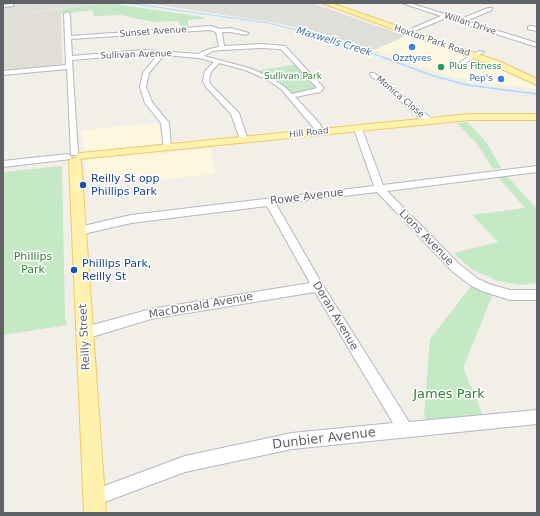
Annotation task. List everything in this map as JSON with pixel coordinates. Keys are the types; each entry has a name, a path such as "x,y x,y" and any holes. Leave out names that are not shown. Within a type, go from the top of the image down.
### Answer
{"main road":[{"name":"Hoxton Park Road","path":"325,3 537,72"},
{"name":"Hoxton Park Road","path":"339,3 415,29 478,54 537,82"},
{"name":"Hill Road","path":"74,157 483,116 537,117"},
{"name":"Reilly Street","path":"74,157 94,506"}],"street":[{"name":"Willan Drive","path":"404,3 537,45"},
{"path":"3,6 11,5"},
{"path":"421,8 429,6"},
{"path":"462,21 490,9"},
{"name":"Reilly Street","path":"67,14 74,157"},
{"path":"415,29 446,16"},
{"name":"Sunset Avenue","path":"68,38 119,32 208,28 219,31 230,30 246,33"},
{"path":"530,28 537,29"},
{"path":"219,31 222,48"},
{"path":"199,56 211,50 222,48 264,46 284,47 321,88 318,91 292,96"},
{"name":"Sullivan Avenue","path":"69,58 133,53 162,53 199,56 218,61 265,76 280,85 292,96 320,132"},
{"path":"162,53 146,73 143,88 149,103 165,123 167,148"},
{"path":"463,62 478,54"},
{"path":"218,61 206,73 206,81 208,86 236,116 244,140"},
{"path":"4,75 69,67"},
{"name":"Monica Close","path":"372,74 429,121"},
{"name":"Lions Avenue","path":"358,129 379,188 455,267 474,282 486,288 510,295 537,296"},
{"name":"Hill Road","path":"3,164 74,157"},
{"name":"Rowe Avenue","path":"79,231 131,218 537,169"},
{"name":"Doran Avenue","path":"269,201 318,287 405,429"},
{"name":"MacDonald Avenue","path":"85,333 151,314 318,287"},
{"name":"Dunbier Avenue","path":"94,506 193,463 292,441 537,417"}],"shaded area":[{"path":"3,3 108,3 3,15"},
{"path":"147,3 311,3 406,36 374,50 321,33 283,24"},
{"path":"61,9 62,64 3,71 3,15"},
{"path":"406,36 511,74 537,87 537,89 455,78 374,50"},
{"path":"157,123 161,133 161,154 211,148 215,174 131,182 110,174 87,180 85,163 88,161 88,151 84,151 81,130"}],"green space":[{"path":"108,3 203,17 204,19 188,20 188,28 180,28 179,21 153,22 121,15 94,16 92,10 61,14 61,9"},
{"name":"Sullivan Park","path":"297,64 319,89 295,94 271,77 256,71"},
{"path":"467,122 487,143 501,168 493,169 477,144 457,123"},
{"name":"Phillips Park","path":"62,166 65,319 68,325 3,335 3,172"},
{"path":"506,175 535,207 537,207 537,283 521,285 498,281 473,270 453,253 498,242 472,215 525,208 497,176"},
{"name":"James Park","path":"472,285 493,294 463,368 483,415 427,422 424,415 430,339"}],"waterway":[{"name":"Maxwells Creek","path":"128,3 268,23 330,38 385,58"},
{"name":"Maxwells Creek","path":"382,57 434,76 467,85 537,94"}],"place":[{"name":"Ozztyres","path":"412,47"},
{"name":"Plus Fitness","path":"441,67"},
{"name":"Pep's","path":"501,79"},
{"name":"Reilly St opp Phillips Park","path":"83,185"},
{"name":"Phillips Park, Reilly St","path":"74,270"}]}
